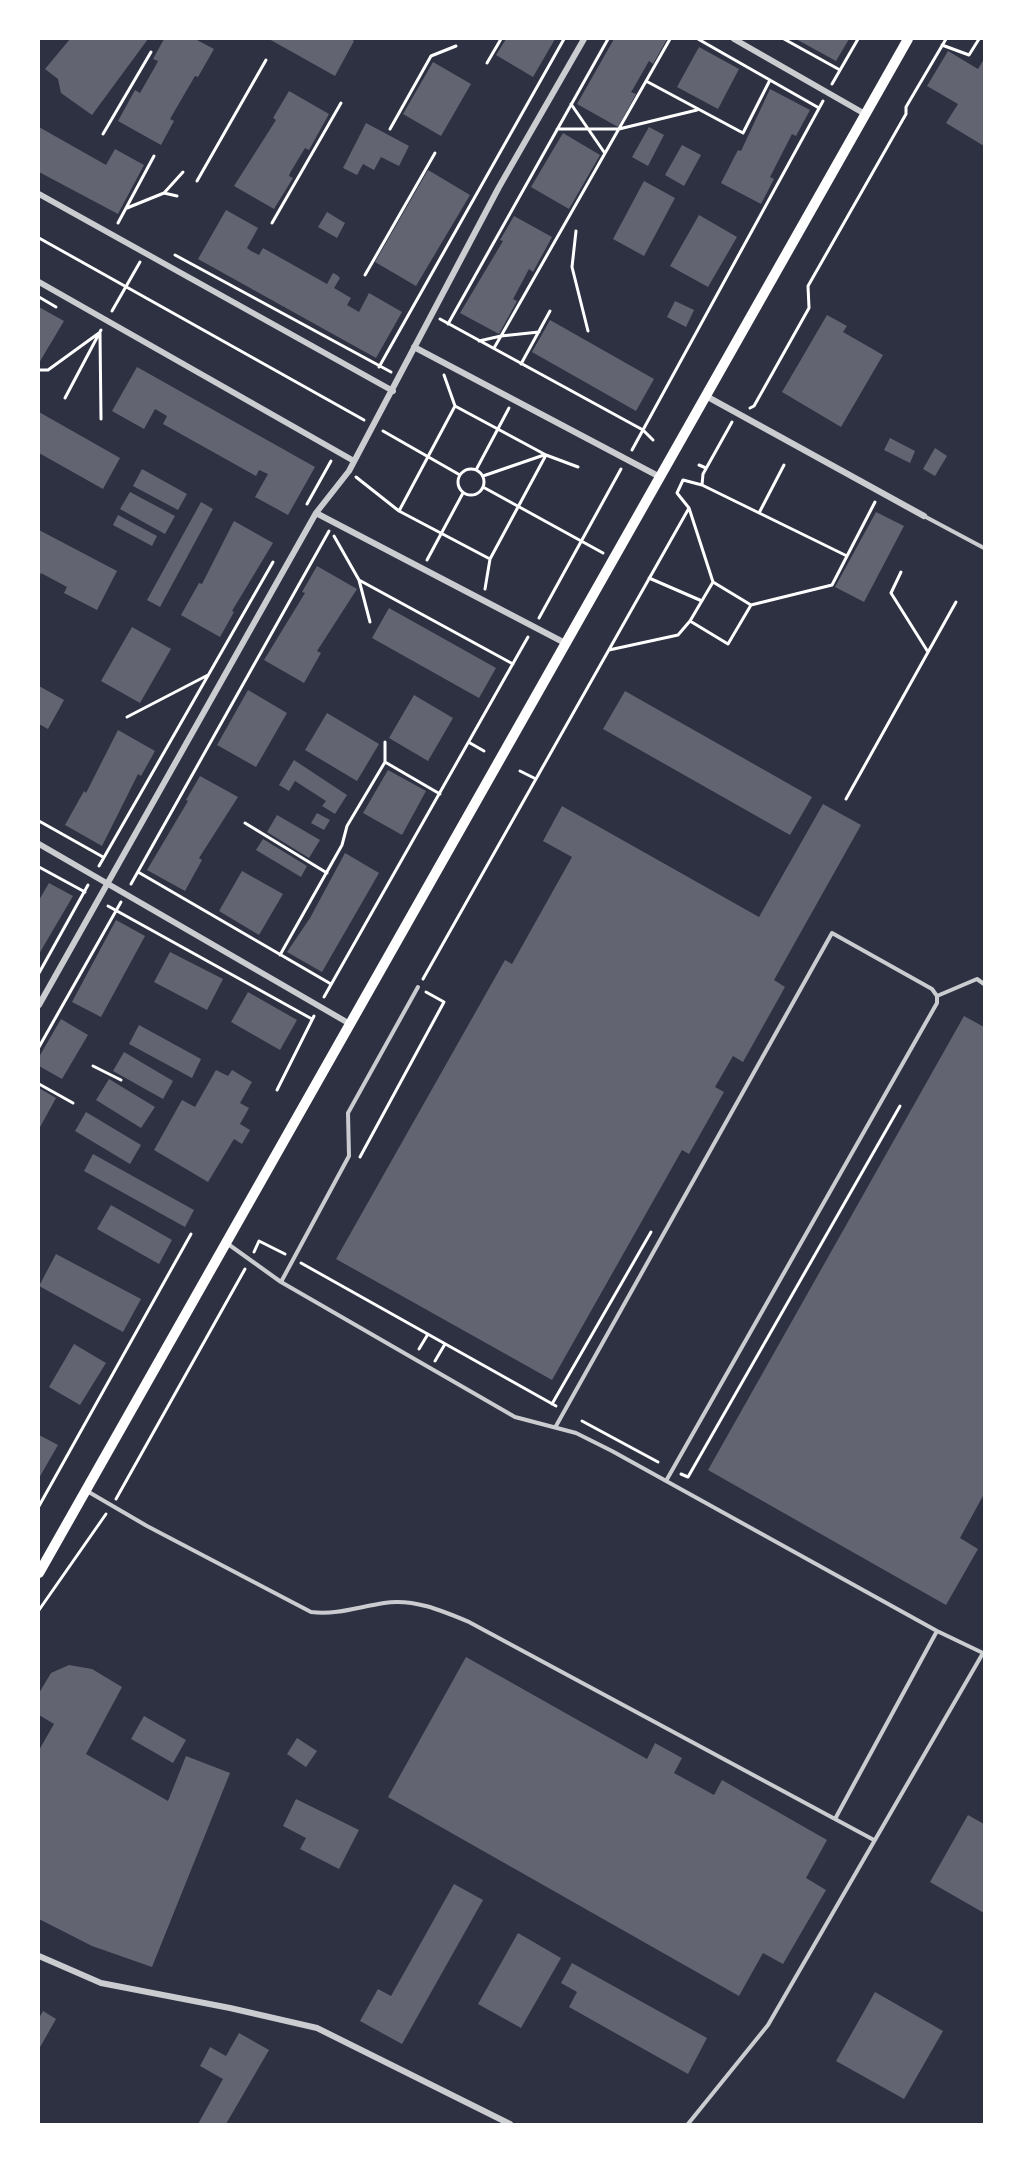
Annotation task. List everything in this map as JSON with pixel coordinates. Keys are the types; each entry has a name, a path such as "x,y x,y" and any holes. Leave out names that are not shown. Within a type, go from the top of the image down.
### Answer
{"main road":[{"path":"39,1573 228,1244 565,643 908,39"}],"street":[{"path":"39,1005 316,513 349,471 401,377 414,346 499,187 585,39"},
{"path":"734,39 865,114"},
{"path":"39,194 393,391"},
{"path":"39,282 354,461"},
{"path":"414,346 660,477"},
{"path":"706,396 924,516"},
{"path":"316,513 565,643"},
{"path":"39,844 350,1024"},
{"path":"39,1956 101,1983 317,2028 510,2124"}],"lane":[{"path":"924,516 984,548"},
{"path":"556,1426 832,933 932,989 938,996"},
{"path":"666,1481 932,1013 938,996 977,980 984,984"},
{"path":"280,1281 349,1156 348,1113 418,987"},
{"path":"228,1244 280,1281 515,1417 576,1433 937,1631 983,1652 768,2025 688,2124"},
{"path":"86,1490 311,1612 333,1614 387,1602 433,1606 469,1622 874,1840"},
{"path":"835,1819 937,1631"}],"path":[{"path":"487,63 501,39"},
{"path":"372,379 564,39"},
{"path":"608,39 448,324 643,430 653,440"},
{"path":"494,349 670,39"},
{"path":"698,39 819,108"},
{"path":"784,39 840,70"},
{"path":"277,1090 319,1006 470,743 858,39"},
{"path":"702,485 706,468 737,413 754,406 809,308 808,286 946,39"},
{"path":"942,45 969,55 979,39"},
{"path":"390,129 431,56 456,46"},
{"path":"103,134 151,52"},
{"path":"197,180 266,60"},
{"path":"646,81 743,133 770,80"},
{"path":"272,223 341,103"},
{"path":"571,104 605,153"},
{"path":"557,129 619,129 699,110"},
{"path":"364,275 435,153"},
{"path":"118,223 154,156"},
{"path":"126,209 164,193 183,172"},
{"path":"164,193 177,196"},
{"path":"108,218 126,228"},
{"path":"576,231 572,267 588,331"},
{"path":"39,238 460,475"},
{"path":"65,398 145,252"},
{"path":"172,253 401,377"},
{"path":"521,364 550,311"},
{"path":"39,370 48,370 100,332"},
{"path":"100,332 101,419"},
{"path":"479,341 539,332"},
{"path":"438,359 455,406 546,455 578,467"},
{"path":"476,470 514,400"},
{"path":"399,511 455,406"},
{"path":"483,476 546,455"},
{"path":"483,600 490,560 546,455"},
{"path":"306,506 331,461"},
{"path":"699,465 706,468"},
{"path":"759,513 784,465"},
{"path":"465,470 476,470 483,476 483,487 477,494 463,492 458,484 460,475 465,470"},
{"path":"349,471 399,511 490,560"},
{"path":"847,556 702,485 684,480 677,493 689,508 713,582 751,605 832,585 847,556 880,491"},
{"path":"483,487 590,546"},
{"path":"422,568 463,492"},
{"path":"358,1159 444,1002 418,987 689,508"},
{"path":"39,1047 330,529 359,579 370,622"},
{"path":"39,973 103,857 274,561"},
{"path":"901,572 891,593 928,652"},
{"path":"649,578 702,601"},
{"path":"359,579 513,664"},
{"path":"609,650 678,635 690,621 713,582"},
{"path":"846,799 956,602"},
{"path":"690,621 729,644 751,605"},
{"path":"127,717 209,674"},
{"path":"280,955 342,845 347,826 385,762 385,742"},
{"path":"470,743 484,751"},
{"path":"385,762 440,794"},
{"path":"520,771 536,779"},
{"path":"39,821 103,857"},
{"path":"245,823 327,873"},
{"path":"39,867 312,1019"},
{"path":"138,872 331,985"},
{"path":"93,1066 121,1080"},
{"path":"39,1084 73,1103"},
{"path":"681,1474 688,1477 900,1106"},
{"path":"39,1506 191,1234"},
{"path":"39,1610 112,1506 260,1241 293,1259"},
{"path":"307,1253 301,1263 556,1406"},
{"path":"413,1358 428,1334"},
{"path":"437,1358 445,1344"},
{"path":"582,1421 658,1462"}],"building":[{"path":"70,39 148,39 92,115 61,93 58,79 45,69"},
{"path":"164,39 195,39 214,49 170,119 174,121 161,145 118,121 135,90 140,93 156,65 158,61 153,59"},
{"path":"269,39 351,39 354,41 335,76"},
{"path":"506,39 555,39 533,77 496,55"},
{"path":"614,39 667,39 653,64 649,61 631,92 636,94 618,127 577,104"},
{"path":"796,39 849,39 836,61"},
{"path":"699,47 739,69 718,109 677,87"},
{"path":"948,51 978,69 984,59 984,146 946,123 958,104 927,86"},
{"path":"433,62 471,84 441,136 403,114"},
{"path":"770,89 810,110 796,136 792,134 770,177 774,179 761,204 721,183 738,150 741,151"},
{"path":"289,91 329,114 309,150 305,148 290,173 289,176 293,178 274,209 234,186 276,120 273,118"},
{"path":"366,123 409,146 399,166 381,157 374,170 363,164 357,175 343,168"},
{"path":"39,127 106,165 115,149 144,165 118,214 39,172"},
{"path":"649,127 664,135 648,166 632,157"},
{"path":"563,133 600,155 569,209 531,187"},
{"path":"682,145 701,155 684,186 665,175"},
{"path":"428,170 470,195 416,286 375,262"},
{"path":"644,181 675,198 644,256 613,239"},
{"path":"226,210 258,228 247,248 251,251 259,255 263,248 327,284 333,273 337,275 340,278 334,288 351,298 347,305 359,312 369,293 402,312 376,358 198,259"},
{"path":"327,212 345,223 337,238 318,227"},
{"path":"699,215 737,237 708,287 670,266"},
{"path":"514,216 552,237 533,272 529,269 513,299 517,301 499,334 460,313 503,241 500,240"},
{"path":"675,301 694,310 686,327 667,317"},
{"path":"39,307 64,321 39,363"},
{"path":"827,315 847,326 843,332 883,355 841,427 782,392"},
{"path":"550,320 654,379 636,411 532,352"},
{"path":"137,367 315,467 288,515 255,497 268,474 259,470 256,476 163,424 167,416 155,409 144,429 112,411"},
{"path":"39,412 120,458 103,489 39,453"},
{"path":"890,438 915,451 910,463 884,450"},
{"path":"935,448 947,456 935,476 923,469"},
{"path":"142,469 187,494 178,510 133,486"},
{"path":"130,492 175,516 165,534 120,509"},
{"path":"201,502 213,509 160,607 147,600"},
{"path":"876,512 904,526 864,602 835,587"},
{"path":"118,515 157,536 152,546 113,525"},
{"path":"234,521 273,543 232,611 234,612 220,637 181,615 199,583 202,584"},
{"path":"39,530 117,571 97,610 64,593 67,587 41,573 39,577"},
{"path":"317,566 357,589 317,651 321,653 304,683 264,660 305,593 302,592"},
{"path":"389,608 496,668 479,698 372,638"},
{"path":"132,627 171,649 140,703 101,681"},
{"path":"39,686 64,700 48,729 39,724"},
{"path":"248,690 287,713 256,767 217,745"},
{"path":"625,691 812,797 790,835 603,729"},
{"path":"414,695 453,718 428,761 389,738"},
{"path":"327,713 379,744 357,781 305,750"},
{"path":"118,730 155,751 141,776 138,774 102,846 65,825 84,791 86,793"},
{"path":"294,760 347,795 335,814 322,806 326,801 295,781 289,791 279,785"},
{"path":"388,770 426,791 402,835 363,813"},
{"path":"200,776 238,797 199,858 202,860 185,891 147,870 188,801 186,800"},
{"path":"823,804 861,825 774,980 785,987 743,1062 733,1056 715,1087 724,1092 689,1154 682,1150 552,1380 336,1259 505,960 512,964 572,857 543,841 562,806 759,917"},
{"path":"317,813 330,820 324,830 311,823"},
{"path":"277,815 320,840 309,858 267,832"},
{"path":"263,839 307,866 301,877 256,850"},
{"path":"345,853 379,873 322,972 287,952 310,918"},
{"path":"242,871 283,894 259,935 219,911"},
{"path":"49,883 73,896 39,954 39,900"},
{"path":"116,920 145,936 101,1017 72,1002"},
{"path":"170,952 223,979 207,1010 154,982"},
{"path":"248,992 297,1020 280,1050 231,1022"},
{"path":"964,1016 984,1027 984,1494 960,1538 978,1549 946,1605 708,1470"},
{"path":"61,1019 88,1035 62,1079 39,1066 39,1057"},
{"path":"139,1025 201,1059 192,1078 129,1044"},
{"path":"124,1052 173,1081 163,1099 113,1071"},
{"path":"216,1070 228,1076 232,1070 252,1082 240,1103 249,1108 240,1124 250,1130 242,1144 234,1139 208,1182 154,1150 182,1100 195,1107"},
{"path":"109,1079 155,1107 141,1128 96,1100"},
{"path":"39,1088 56,1098 39,1129"},
{"path":"86,1112 141,1145 130,1164 75,1131"},
{"path":"93,1154 194,1210 185,1227 84,1171"},
{"path":"111,1205 172,1240 159,1264 97,1229"},
{"path":"56,1254 141,1299 123,1332 39,1286"},
{"path":"74,1344 106,1363 80,1405 49,1387"},
{"path":"39,1435 58,1445 39,1478"},
{"path":"466,1657 647,1759 655,1743 682,1758 674,1773 714,1795 722,1780 827,1840 806,1878 826,1890 783,1964 763,1953 739,1996 388,1797"},
{"path":"69,1665 92,1669 122,1687 86,1754 168,1801 186,1756 230,1773 152,1967 92,1946 39,1919 39,1750 54,1724 39,1715 39,1693 51,1673"},
{"path":"144,1716 186,1740 173,1763 131,1739"},
{"path":"297,1738 317,1751 306,1767 287,1754"},
{"path":"296,1799 359,1830 339,1869 300,1849 306,1838 283,1826"},
{"path":"968,1815 984,1824 984,1913 930,1882"},
{"path":"454,1884 483,1900 402,2044 360,2021 378,1989 391,1996"},
{"path":"518,1933 561,1958 521,2028 478,2004"},
{"path":"572,1963 707,2038 688,2074 569,2007 577,1992 561,1983"},
{"path":"875,1992 943,2031 904,2099 836,2061"},
{"path":"43,2011 56,2019 39,2049 39,2018"},
{"path":"239,2033 269,2050 226,2124 198,2124 223,2079 200,2066 210,2047 226,2056"}]}
